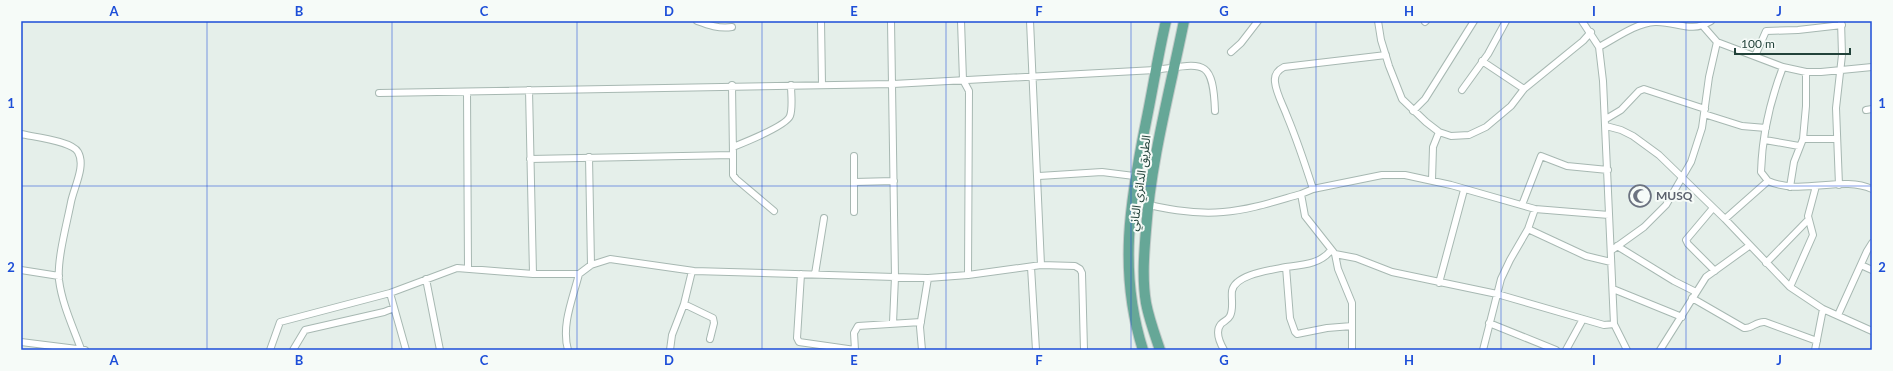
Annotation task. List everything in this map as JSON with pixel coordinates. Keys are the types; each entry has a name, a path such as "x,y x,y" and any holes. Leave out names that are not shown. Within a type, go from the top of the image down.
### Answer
{"main road":[{"name":"الطريق الدائري الثاني","path":"1143,350 1130,300 1128,250 1131,201 1134,176 1166,21"},
{"name":"الطريق الدائري الثاني","path":"1160,350 1146,304 1144,284 1144,250 1153,167 1184,21"}],"street":[{"path":"697,21 724,28 732,27"},
{"path":"821,21 822,85"},
{"path":"891,21 895,277 893,324"},
{"path":"961,21 963,80 969,90 968,275"},
{"path":"1030,21 1039,176 1042,265"},
{"path":"1231,52 1241,43 1258,21"},
{"path":"1378,21 1386,55 1402,99 1413,111 1439,132 1451,136 1461,136 1479,132 1503,113 1524,89 1583,41 1591,32"},
{"path":"1413,111 1433,86 1474,21"},
{"path":"1462,90 1482,61 1506,21"},
{"path":"1582,21 1591,32 1599,46 1606,119 1609,215 1614,248 1611,262 1614,324 1627,350"},
{"path":"1599,46 1641,25 1654,22 1693,28 1703,26 1711,21"},
{"path":"1755,56 1766,31 1798,30 1841,23 1842,55 1836,108 1836,139 1839,185"},
{"path":"1703,26 1717,42 1783,67 1806,72 1839,71 1872,67"},
{"path":"1614,248 1653,219 1666,205 1682,178 1697,145 1717,42"},
{"path":"1313,189 1300,149 1274,81 1278,70 1386,55"},
{"path":"1482,61 1524,89"},
{"path":"378,93 732,85 893,84 1155,70 1195,66 1203,67 1210,75 1215,111"},
{"path":"1783,67 1773,98 1766,128 1760,172 1768,181 1790,187 1855,184 1872,189"},
{"path":"1790,187 1803,139 1806,106 1806,72"},
{"path":"732,85 733,174 736,180 774,211"},
{"path":"733,147 761,135 788,119 790,114 792,85"},
{"path":"1606,119 1621,110 1638,91 1644,89 1742,126 1766,128"},
{"path":"529,90 533,274"},
{"path":"467,92 468,268"},
{"path":"1606,126 1621,130 1655,152 1725,219 1766,264 1790,287 1823,309 1872,331"},
{"path":"1432,180 1433,147 1439,132"},
{"path":"21,134 66,144 74,147 79,153 80,166 71,202 59,276 66,308 83,350 21,342"},
{"path":"1803,139 1836,139"},
{"path":"1765,140 1800,146"},
{"path":"530,159 733,155"},
{"path":"854,156 854,212"},
{"path":"1522,205 1532,174 1541,156 1567,166 1608,170"},
{"path":"589,157 591,265"},
{"path":"1039,176 1102,172 1134,176"},
{"path":"1131,201 1196,213 1223,212 1265,204 1313,189 1382,175 1405,175 1432,180 1535,209 1609,215"},
{"path":"854,182 894,181"},
{"path":"1725,219 1768,181"},
{"path":"1766,264 1808,220 1816,186"},
{"path":"1440,283 1464,190"},
{"path":"1301,194 1305,216 1334,252 1338,269 1352,303 1352,350"},
{"path":"1713,208 1686,240 1688,244 1715,271"},
{"path":"1482,350 1497,294 1510,260 1528,229 1535,209"},
{"path":"815,274 824,218"},
{"path":"1790,287 1813,235 1808,220"},
{"path":"1528,229 1586,256 1611,262"},
{"path":"1838,315 1872,243"},
{"path":"1660,350 1706,277 1749,246"},
{"path":"1614,248 1696,292"},
{"path":"1224,350 1218,330 1221,324 1228,319 1232,311 1233,289 1235,284 1245,277 1286,267 1304,265 1314,262 1334,252 1356,258 1392,272 1497,294 1604,325 1614,324"},
{"path":"270,350 280,322 390,293 457,268 533,274 579,274 591,265 610,259 692,271 928,278 968,275 1042,265 1075,266 1080,269 1082,273 1083,350"},
{"path":"1861,265 1872,270"},
{"path":"1031,267 1036,350"},
{"path":"1286,267 1290,318 1297,334 1327,328 1352,326"},
{"path":"21,270 59,276"},
{"path":"670,350 672,336 684,304 692,271"},
{"path":"568,350 565,339 566,326 579,274"},
{"path":"801,274 797,338 799,342 856,350 854,333 858,326 920,322"},
{"path":"922,350 920,322 928,278"},
{"path":"426,279 440,350"},
{"path":"1613,289 1682,317"},
{"path":"390,293 406,350"},
{"path":"1692,298 1744,328 1751,327 1758,322 1765,322 1817,341"},
{"path":"684,304 713,318 714,323 710,339"},
{"path":"293,350 305,330 384,312 394,308"},
{"path":"1815,350 1823,309"},
{"path":"1566,350 1583,319"},
{"path":"1489,324 1556,350"}],"place":[{"name":"MUSQ","path":"1640,196"}]}
